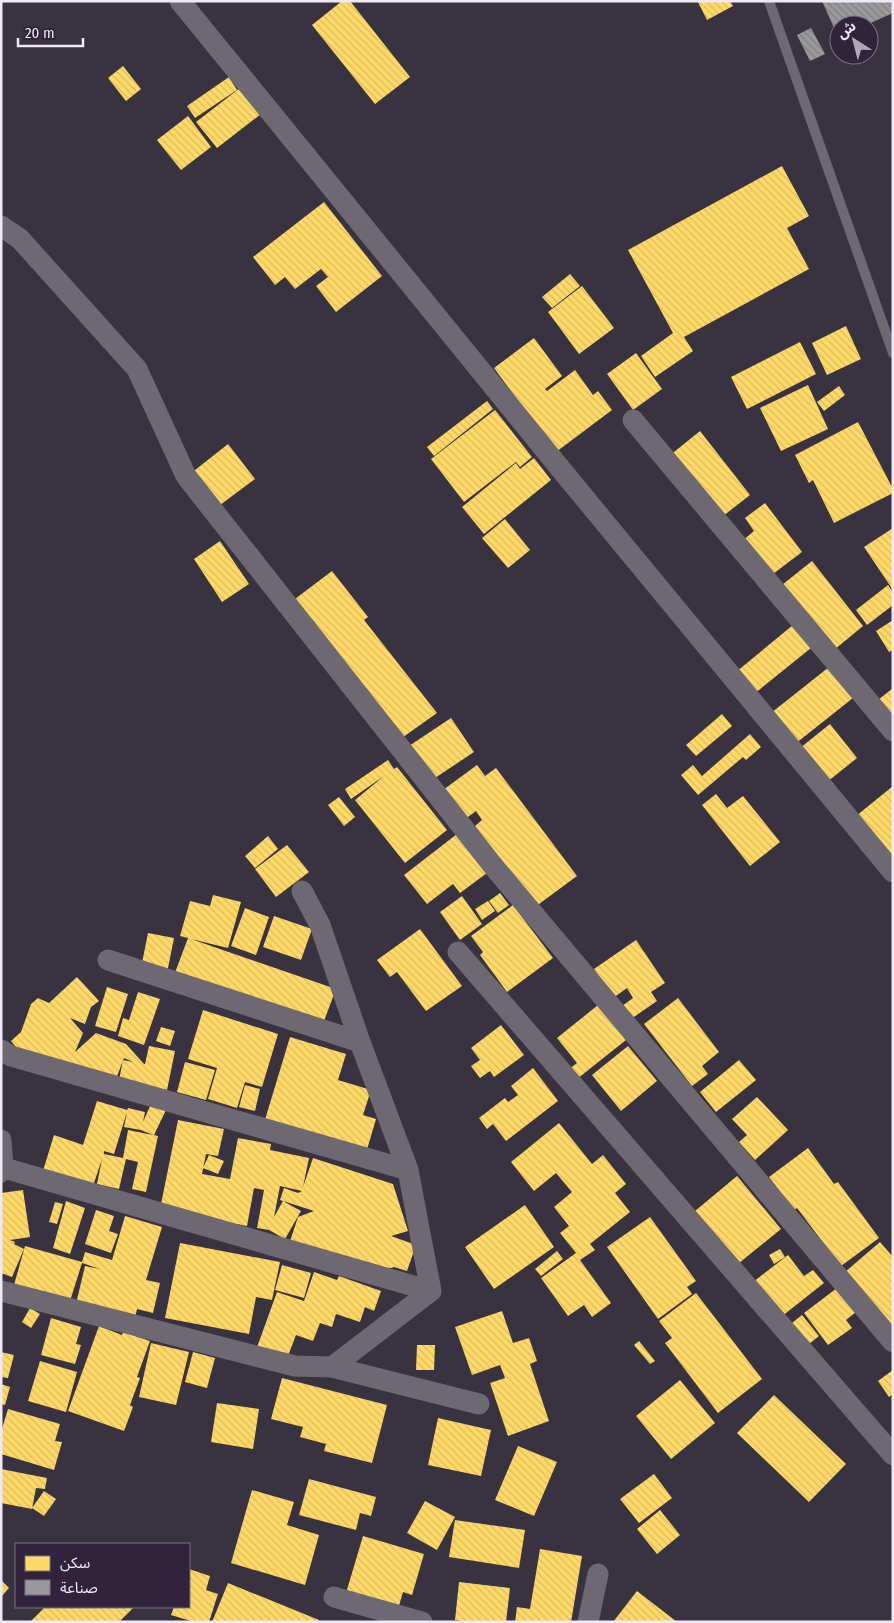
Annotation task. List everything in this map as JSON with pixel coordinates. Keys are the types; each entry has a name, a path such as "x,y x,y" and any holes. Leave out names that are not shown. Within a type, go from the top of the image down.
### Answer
{"street":[{"path":"180,1 893,872"},
{"path":"1,226 20,239 137,369 186,476 494,867 893,1342"},
{"path":"633,420 893,731"},
{"path":"302,891 320,925 360,1042 408,1170 431,1291"},
{"path":"458,952 893,1455"},
{"path":"108,960 360,1042"},
{"path":"1,1050 10,1056 408,1170"},
{"path":"1,1140 2,1169 431,1291"},
{"path":"1,1291 295,1366 332,1367 479,1404"},
{"path":"332,1367 431,1291"},
{"path":"588,1622 598,1574"},
{"path":"334,1597 422,1622"}],"lane":[{"path":"769,1 893,353"}],"building: سكن":[{"path":"342,1 350,1 410,77 375,104 312,25"},
{"path":"730,1 733,6 707,20 698,2"},
{"path":"123,66 141,89 126,101 108,78"},
{"path":"229,77 237,90 195,118 187,106"},
{"path":"240,88 261,114 217,148 196,122"},
{"path":"188,116 211,147 181,170 157,140"},
{"path":"782,166 809,216 787,228 809,269 684,337 693,351 655,377 641,356 673,333 628,250"},
{"path":"324,202 382,276 336,312 316,286 328,277 321,269 295,289 285,277 275,285 253,257"},
{"path":"570,274 580,286 552,308 542,297"},
{"path":"582,286 614,328 579,354 548,312"},
{"path":"846,326 861,359 827,375 812,343"},
{"path":"534,338 562,376 545,389 547,391 575,370 593,395 598,391 612,410 556,452 494,368"},
{"path":"800,342 816,374 747,409 731,377"},
{"path":"636,353 662,389 633,410 607,374"},
{"path":"808,385 828,429 781,451 760,408"},
{"path":"839,386 845,395 824,411 817,402"},
{"path":"487,401 493,409 434,456 427,447"},
{"path":"495,410 532,457 520,467 516,462 464,502 431,459"},
{"path":"858,422 893,489 893,493 834,523 813,480 809,483 795,455"},
{"path":"700,431 750,495 718,520 669,456"},
{"path":"228,444 255,479 216,508 190,474"},
{"path":"534,458 551,480 484,534 462,507 516,463 520,469"},
{"path":"765,503 802,552 769,577 742,541 754,531 745,518"},
{"path":"505,519 530,550 508,568 482,538"},
{"path":"893,528 893,590 864,547"},
{"path":"220,541 249,584 222,602 194,559"},
{"path":"812,561 863,626 834,650 782,585"},
{"path":"332,571 368,617 364,620 437,713 399,740 287,605"},
{"path":"888,585 893,592 893,605 867,625 856,610"},
{"path":"893,620 893,650 889,652 876,631"},
{"path":"793,625 811,648 754,694 736,672"},
{"path":"829,667 853,698 795,744 771,713"},
{"path":"893,688 893,719 878,700"},
{"path":"722,714 732,726 696,756 686,745"},
{"path":"451,718 474,752 432,780 409,746"},
{"path":"830,724 857,758 822,786 795,752"},
{"path":"750,734 761,747 746,760 743,757 698,795 681,775 693,765 702,776"},
{"path":"388,760 394,769 397,767 447,830 405,863 355,800 384,776 351,799 345,789"},
{"path":"477,765 485,776 496,768 577,876 535,907 475,826 482,820 476,811 464,820 443,790"},
{"path":"893,786 893,861 856,816"},
{"path":"716,794 727,808 743,796 780,842 750,866 702,805"},
{"path":"339,797 355,817 344,826 328,805"},
{"path":"457,834 487,873 460,893 453,884 427,904 404,875"},
{"path":"268,836 278,849 255,868 245,856"},
{"path":"287,845 309,872 276,897 255,869"},
{"path":"500,893 509,905 498,913 489,901"},
{"path":"213,895 241,902 228,948 191,939 336,989 321,1029 173,978 188,938 180,936 190,901 210,906"},
{"path":"462,896 482,924 460,940 440,912"},
{"path":"488,901 495,911 482,920 475,909"},
{"path":"513,905 553,958 507,992 480,955 483,952 471,936"},
{"path":"245,908 269,917 256,955 231,946"},
{"path":"274,916 312,929 301,960 263,947"},
{"path":"420,929 462,986 426,1011 397,972 390,977 377,960"},
{"path":"148,933 174,938 167,973 141,968"},
{"path":"636,940 665,983 651,992 657,1001 631,1019 622,1006 633,998 627,988 613,998 594,969"},
{"path":"77,977 99,1001 91,1007 85,1024 70,1018 83,1033 75,1052 96,1033 126,1044 144,1064 149,1046 175,1051 167,1090 119,1080 123,1061 114,1084 16,1047 11,1041 21,1032 31,1004 38,998 49,1003"},
{"path":"107,987 128,994 116,1032 95,1026"},
{"path":"138,992 160,999 144,1045 118,1036 123,1018 129,1020"},
{"path":"678,998 719,1052 702,1066 708,1074 692,1086 644,1024"},
{"path":"598,1005 626,1040 577,1079 569,1069 577,1063 557,1038"},
{"path":"203,1010 278,1034 262,1087 245,1082 237,1108 208,1099 217,1068 188,1059"},
{"path":"501,1025 524,1055 494,1077 490,1071 480,1078 471,1066 480,1060 471,1048"},
{"path":"161,1027 175,1031 170,1046 156,1041"},
{"path":"290,1037 346,1054 338,1080 371,1090 363,1115 376,1119 366,1153 264,1123"},
{"path":"628,1046 657,1081 621,1111 592,1075"},
{"path":"739,1060 756,1080 716,1112 700,1092"},
{"path":"185,1062 215,1070 206,1100 177,1092"},
{"path":"533,1068 558,1101 506,1141 493,1124 487,1129 479,1118 505,1098 508,1102 518,1095 511,1086"},
{"path":"245,1085 260,1089 255,1111 239,1107"},
{"path":"757,1097 788,1130 755,1160 739,1142 747,1135 732,1119"},
{"path":"97,1101 127,1110 128,1108 145,1112 143,1122 151,1104 166,1110 154,1135 158,1136 146,1192 132,1189 138,1162 126,1159 119,1189 97,1184 102,1159 92,1189 42,1174 54,1135 83,1145","holes":["127,1112 124,1127 141,1130 153,1135 128,1130 123,1158 104,1154 104,1151 114,1154"]},
{"path":"178,1120 224,1129 218,1156 206,1154 202,1174 230,1179 238,1138 271,1144 270,1150 309,1158 303,1187 313,1158 393,1184 408,1231 391,1236 416,1245 407,1271 394,1267 382,1271 289,1244 298,1217 314,1211 280,1200 284,1188 298,1193 302,1191 280,1186 274,1217 283,1201 301,1211 285,1239 269,1230 257,1228 264,1190 254,1188 247,1226 160,1209"},
{"path":"559,1123 592,1164 603,1155 626,1184 615,1193 630,1212 590,1244 595,1250 580,1260 611,1303 592,1317 584,1305 568,1316 541,1278 576,1253 560,1233 569,1226 554,1207 572,1192 556,1173 534,1191 511,1162"},
{"path":"808,1148 834,1184 838,1182 879,1238 841,1266 797,1208 794,1210 769,1177"},
{"path":"209,1155 224,1161 218,1174 203,1168"},
{"path":"737,1176 781,1229 733,1268 689,1216"},
{"path":"23,1190 30,1237 10,1240 24,1249 12,1277 1,1273 1,1193"},
{"path":"66,1201 85,1208 70,1254 53,1248"},
{"path":"55,1202 63,1204 57,1224 49,1222"},
{"path":"525,1205 554,1247 494,1289 465,1247"},
{"path":"96,1210 114,1216 109,1231 118,1234 111,1253 85,1244"},
{"path":"125,1216 162,1227 146,1280 160,1283 153,1313 137,1309 135,1318 76,1304 85,1266 100,1269 82,1263 70,1301 14,1285 25,1246 82,1262 85,1252 112,1260"},
{"path":"650,1217 696,1281 687,1287 692,1294 658,1319 607,1247"},
{"path":"880,1242 893,1257 893,1327 845,1272"},
{"path":"180,1243 280,1262 272,1300 256,1297 249,1334 165,1318"},
{"path":"780,1249 785,1257 774,1264 769,1255"},
{"path":"557,1251 563,1259 541,1276 535,1269"},
{"path":"788,1255 804,1276 813,1270 824,1283 781,1317 753,1282"},
{"path":"282,1265 311,1273 304,1298 275,1290"},
{"path":"314,1272 337,1280 339,1276 381,1291 374,1311 365,1307 360,1322 336,1314 332,1327 320,1323 313,1341 296,1335 286,1361 256,1350 277,1292 304,1301"},
{"path":"837,1288 856,1312 846,1320 852,1328 828,1345 804,1313"},
{"path":"696,1293 762,1379 718,1413 665,1343 672,1338 659,1321"},
{"path":"30,1308 40,1314 31,1328 22,1322"},
{"path":"502,1311 513,1343 529,1338 537,1361 530,1364 549,1421 508,1436 490,1383 505,1378 500,1365 472,1375 455,1327"},
{"path":"802,1315 819,1336 809,1344 792,1323"},
{"path":"51,1318 81,1327 76,1344 81,1345 75,1364 41,1355"},
{"path":"99,1326 122,1335 123,1332 150,1341 137,1377 140,1378 130,1405 133,1407 124,1431 68,1411"},
{"path":"639,1341 655,1361 650,1364 634,1345"},
{"path":"151,1343 189,1352 176,1405 139,1397"},
{"path":"417,1345 435,1345 434,1370 416,1370"},
{"path":"1,1352 14,1355 8,1378 1,1377"},
{"path":"193,1352 215,1358 207,1388 185,1382"},
{"path":"40,1361 77,1372 66,1412 28,1401"},
{"path":"893,1370 893,1394 889,1397 878,1381"},
{"path":"282,1378 387,1405 372,1463 324,1451 326,1444 300,1437 303,1427 271,1419"},
{"path":"680,1380 715,1423 671,1459 636,1416"},
{"path":"1,1384 10,1387 5,1405 1,1404"},
{"path":"774,1395 846,1464 809,1502 737,1433"},
{"path":"217,1403 259,1409 253,1449 211,1442"},
{"path":"8,1409 60,1424 55,1441 62,1442 54,1470 1,1454 1,1432"},
{"path":"438,1418 491,1430 481,1476 428,1465"},
{"path":"518,1446 557,1462 534,1516 495,1500"},
{"path":"1,1469 47,1478 45,1489 36,1488 32,1509 1,1503"},
{"path":"654,1474 672,1498 639,1523 620,1499"},
{"path":"309,1479 376,1497 371,1516 360,1513 356,1530 299,1515"},
{"path":"252,1490 294,1502 287,1525 319,1535 305,1585 231,1563"},
{"path":"44,1491 56,1499 44,1516 32,1508"},
{"path":"425,1501 455,1517 437,1550 407,1533"},
{"path":"660,1510 680,1535 657,1554 637,1529"},
{"path":"455,1520 525,1530 519,1568 449,1557"},
{"path":"363,1536 424,1554 412,1595 403,1592 398,1609 346,1593"},
{"path":"540,1549 582,1556 571,1622 515,1622 517,1607 530,1609"},
{"path":"190,1569 210,1576 206,1590 218,1594 209,1622 194,1622 171,1615 174,1608 190,1608"},
{"path":"1,1580 9,1588 1,1597"},
{"path":"459,1582 510,1588 506,1622 455,1620"},
{"path":"228,1583 319,1620 318,1622 212,1622"},
{"path":"637,1591 677,1622 613,1622"},
{"path":"44,1608 133,1608 119,1622 30,1622"}],"building: صناعة":[{"path":"822,1 893,1 893,13 879,19 879,15 829,15 829,17"},
{"path":"811,28 825,54 810,61 797,35"}]}
